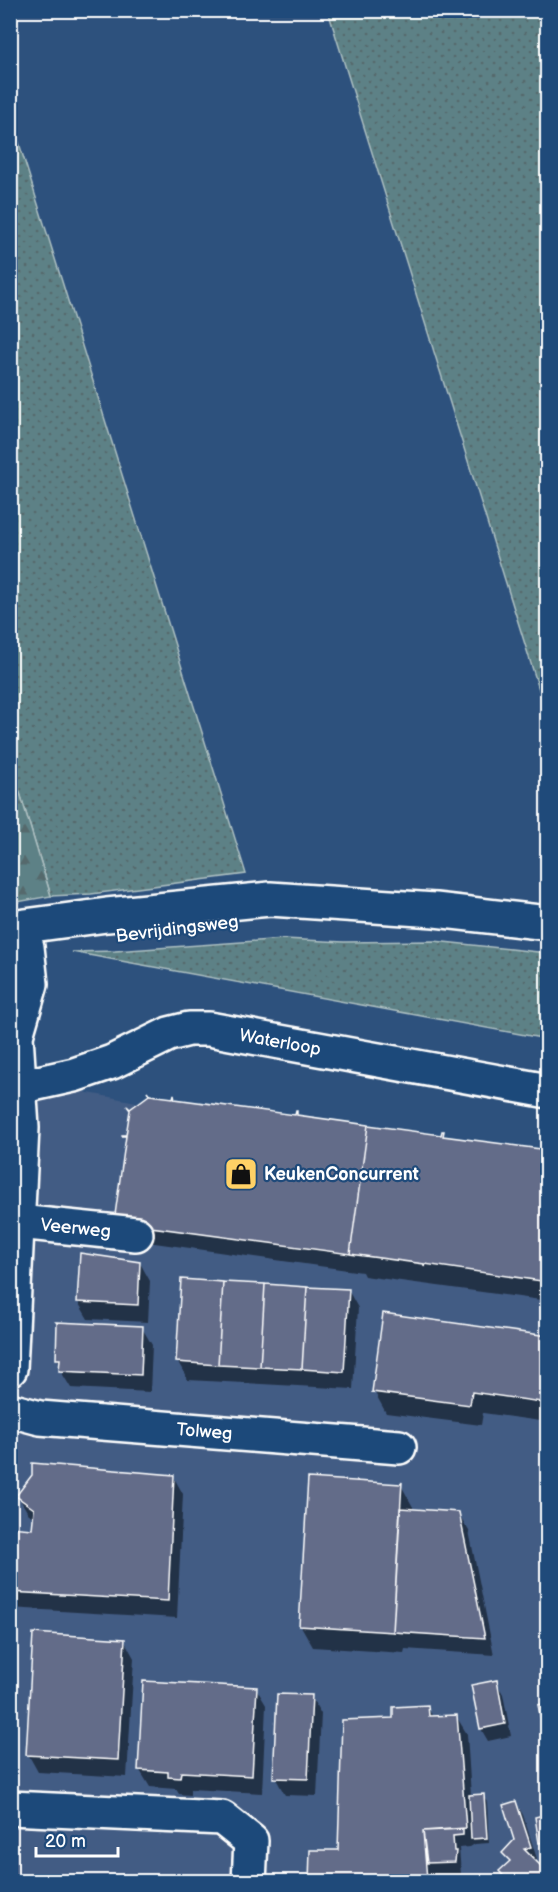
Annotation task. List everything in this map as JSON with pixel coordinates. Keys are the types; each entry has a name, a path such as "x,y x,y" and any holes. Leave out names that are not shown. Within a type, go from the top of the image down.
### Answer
{"street":[{"name":"Bevrijdingsweg","path":"15,940 296,914 344,905 435,910 548,923"},
{"name":"Veerweg","path":"10,1369 22,1128 13,1031 31,984 15,940"},
{"name":"Waterloop","path":"20,1087 74,1075 112,1062 169,1034 189,1029 209,1029 548,1091"},
{"name":"Veerweg","path":"18,1222 136,1234"},
{"name":"Tolweg","path":"10,1410 40,1418 399,1447"},
{"path":"10,1808 222,1818 251,1841 249,1881"}],"shaded area":[{"path":"11,1082 78,1091 413,1154 547,1162 547,1881 11,1882"}],"green space":[{"path":"328,11 547,11 547,715"},
{"path":"10,114 246,874 91,894 51,896 11,763"},
{"path":"11,763 51,896 10,903"},
{"path":"284,939 344,942 434,941 547,953 547,1039 72,952"}],"building":[{"path":"147,1091 150,1095 173,1098 174,1094 175,1099 295,1115 297,1111 297,1115 368,1125 350,1254 114,1222 126,1136 122,1135 126,1135 130,1110 127,1106 130,1109 149,1095"},
{"path":"368,1125 441,1135 444,1131 443,1136 548,1150 548,1282 425,1264 424,1267 424,1264 350,1254"},
{"path":"80,1253 140,1262 138,1305 77,1302"},
{"path":"181,1279 223,1282 218,1365 176,1362"},
{"path":"223,1282 265,1284 260,1367 218,1365"},
{"path":"265,1284 307,1287 302,1369 260,1367"},
{"path":"307,1287 349,1289 344,1372 302,1369"},
{"path":"383,1313 548,1336 548,1403 472,1392 470,1405 372,1392"},
{"path":"56,1322 143,1326 141,1375 59,1371 60,1359 56,1359"},
{"path":"32,1463 174,1475 168,1601 10,1592 10,1527 32,1529 34,1509 16,1496 32,1475"},
{"path":"308,1478 401,1484 402,1482 393,1632 299,1626"},
{"path":"400,1508 459,1512 485,1638 393,1632"},
{"path":"33,1633 125,1639 118,1760 26,1755"},
{"path":"497,1680 505,1724 480,1729 471,1685"},
{"path":"143,1681 257,1687 252,1776 181,1772 180,1778 168,1777 168,1772 138,1770"},
{"path":"277,1694 312,1695 308,1779 273,1778"},
{"path":"548,1702 548,1728 543,1729 538,1705"},
{"path":"428,1705 429,1716 457,1715 466,1828 423,1831 427,1879 425,1882 309,1882 310,1850 338,1850 342,1720 393,1718 393,1707"},
{"path":"484,1794 487,1838 471,1839 469,1795"},
{"path":"516,1801 531,1847 524,1849 547,1872 537,1882 509,1882 499,1871 510,1861 502,1853 514,1840 503,1805"},
{"path":"547,1814 548,1841 539,1843 535,1817"},
{"path":"463,1829 463,1835 453,1836 454,1851 456,1851 455,1862 427,1863 423,1831"}],"place":[{"name":"KeukenConcurrent","path":"241,1174"}]}
